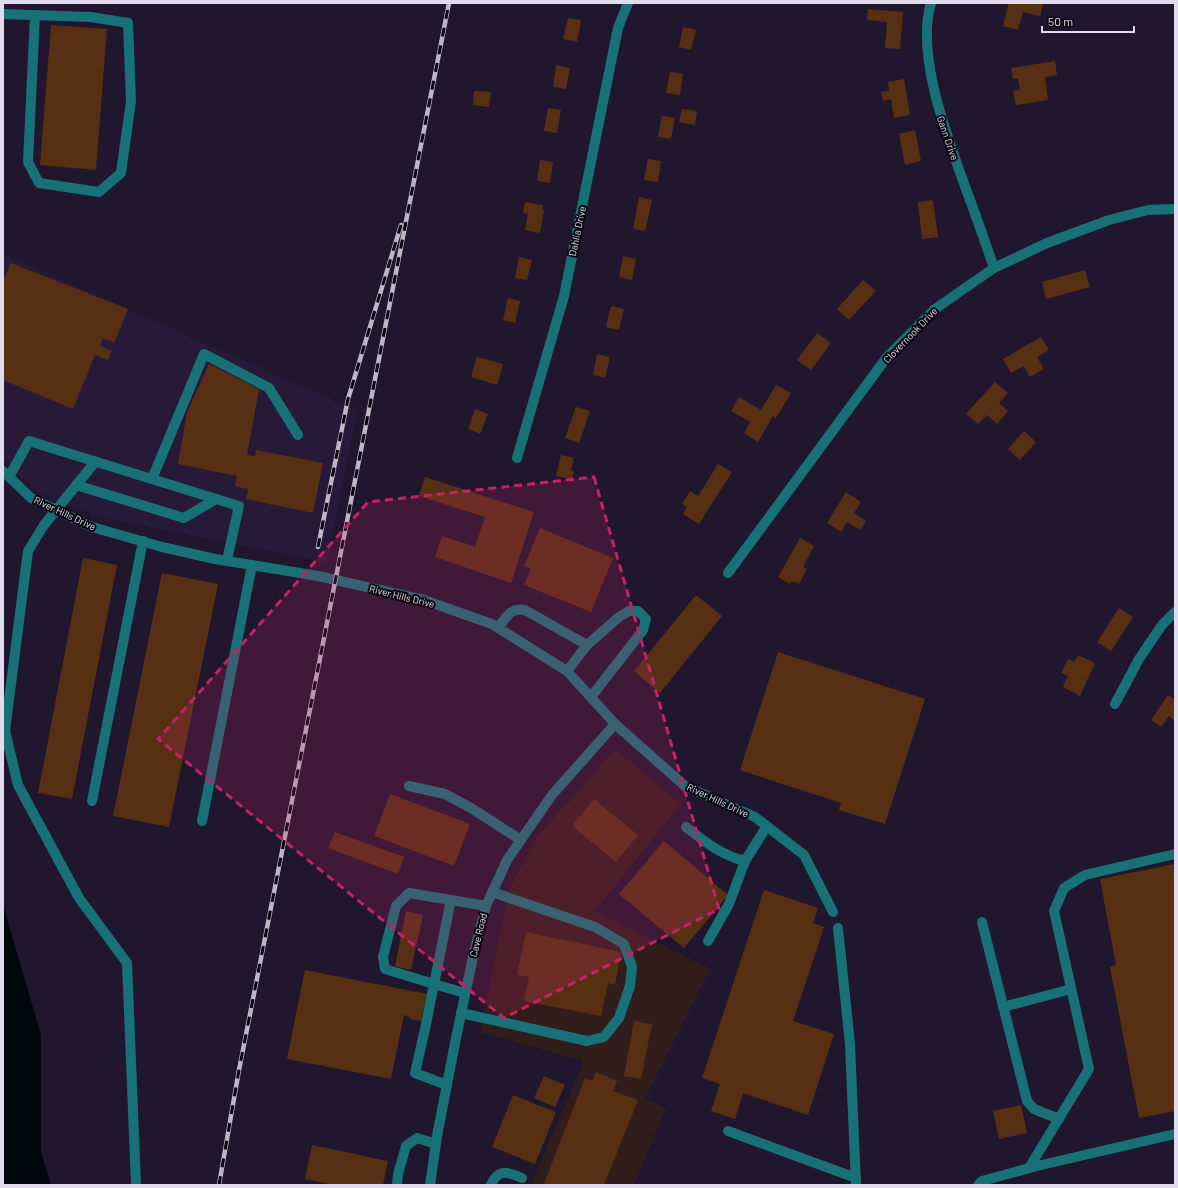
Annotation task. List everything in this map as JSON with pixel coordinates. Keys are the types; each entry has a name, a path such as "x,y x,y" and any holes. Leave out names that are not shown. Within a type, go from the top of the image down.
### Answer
{"street":[{"name":"Dahlia Drive","path":"517,458 564,296 616,36 628,3"},
{"name":"Gann Drive","path":"931,3 927,16 928,57 941,118 994,268"},
{"path":"3,14 35,15 91,17 128,23 131,101 121,173 99,192 39,183 28,162 35,15"},
{"name":"Clovernook Drive","path":"728,573 887,357 935,309 994,268 1047,243 1109,220 1148,210 1175,209"},
{"path":"152,479 204,354 268,388 298,435"},
{"path":"6,474 29,441 239,506 228,560"},
{"path":"95,462 57,511 44,525 28,551 5,731 18,785 79,898 127,963 136,1185"},
{"name":"River Hills Drive","path":"6,474 31,498 92,528 215,558 318,576 424,600 492,624 567,671 615,724 685,786 755,817 804,855 833,912"},
{"path":"76,485 184,518 216,499"},
{"path":"92,801 142,541"},
{"path":"202,821 252,565"},
{"path":"498,628 512,610 525,610 587,645"},
{"path":"567,671 587,645 619,616 629,611 638,611 646,619 643,630 591,697"},
{"path":"1115,704 1139,659 1162,625 1175,612"},
{"name":"Cave Road","path":"430,1185 436,1144 465,993 486,906 507,860 552,795 615,724"},
{"path":"409,786 445,794 471,808 521,840"},
{"path":"686,826 707,844 734,858 746,861"},
{"path":"708,941 729,904 746,861 766,826"},
{"path":"1029,1168 1089,1069 1054,911 1064,888 1085,875 1175,854"},
{"path":"461,1013 587,1041 604,1037 619,1018 630,986 632,967 624,944 618,939 595,927 492,892"},
{"path":"465,993 385,969 383,957 396,906 409,893 486,906"},
{"path":"447,1085 415,1073 426,1029 451,900"},
{"path":"982,922 1027,1101 1034,1109 1059,1118"},
{"path":"728,1131 856,1181 850,1044 838,928"},
{"path":"1003,1007 1071,989"},
{"path":"978,1185 982,1181 1029,1168 1175,1134"},
{"path":"397,1185 398,1174 406,1146 417,1138 436,1144"},
{"path":"491,1185 495,1177 500,1174 509,1173 522,1178"}],"highlighted area":[{"path":"594,477 719,909 504,1018 158,739 368,502"}],"shaded area":[{"path":"3,254 357,411 327,562 99,517 35,491 3,458"},
{"path":"615,749 681,804 595,911 710,969 645,1099 666,1108 634,1185 531,1185 584,1061 480,1032 510,887 536,838"},
{"path":"3,905 41,1035 41,1151 51,1185 3,1185"}],"building":[{"path":"1009,3 1043,4 1040,16 1023,12 1018,30 1003,26"},
{"path":"868,9 903,12 900,49 885,48 887,22 867,20"},
{"path":"568,18 581,20 577,42 563,39"},
{"path":"51,25 107,29 96,170 40,165"},
{"path":"683,27 696,30 691,50 679,47"},
{"path":"1055,61 1057,75 1045,77 1048,100 1016,105 1013,91 1020,90 1018,78 1013,79 1011,68"},
{"path":"556,65 570,68 566,89 553,87"},
{"path":"670,72 683,74 680,95 666,93"},
{"path":"904,79 910,115 894,118 891,99 883,101 881,92 889,91 888,82"},
{"path":"474,91 491,92 489,107 473,105"},
{"path":"548,108 561,110 557,133 544,131"},
{"path":"682,109 697,111 695,125 679,122"},
{"path":"662,116 675,118 671,139 658,137"},
{"path":"915,130 921,161 905,165 899,134"},
{"path":"648,159 661,161 658,182 644,180"},
{"path":"540,160 553,162 550,183 537,181"},
{"path":"639,197 652,200 645,231 633,229"},
{"path":"933,200 938,237 922,239 918,202"},
{"path":"525,202 543,205 542,209 544,210 540,233 525,230 528,214 523,213"},
{"path":"623,256 636,259 632,280 619,277"},
{"path":"519,257 532,260 527,280 515,278"},
{"path":"11,263 128,309 114,343 103,338 100,346 112,351 108,360 95,355 73,409 3,380 3,282"},
{"path":"1085,270 1090,287 1046,299 1042,282"},
{"path":"863,280 876,291 849,320 837,309"},
{"path":"508,298 520,301 515,323 503,320"},
{"path":"611,306 624,309 619,330 606,327"},
{"path":"817,333 831,343 811,370 797,360"},
{"path":"1041,337 1049,350 1037,357 1044,369 1030,377 1024,366 1011,373 1003,359"},
{"path":"597,354 610,357 605,378 593,375"},
{"path":"477,357 503,364 497,385 471,377"},
{"path":"209,364 259,389 247,455 255,456 256,450 323,463 313,513 246,499 248,489 235,486 237,476 178,464 187,412"},
{"path":"995,382 1008,393 999,403 1008,411 997,424 987,415 978,424 966,414"},
{"path":"776,385 791,393 776,418 773,416 758,442 744,433 750,422 731,411 739,397 761,410"},
{"path":"576,407 590,411 579,443 565,438"},
{"path":"475,409 488,414 480,434 468,429"},
{"path":"1024,431 1036,442 1020,460 1008,449"},
{"path":"561,455 574,458 571,470 574,471 572,479 556,476"},
{"path":"718,464 732,472 699,524 683,514 687,507 682,504 690,491 698,496"},
{"path":"425,477 534,512 511,583 435,557 442,536 475,547 485,517 419,496"},
{"path":"846,492 861,502 854,513 866,521 860,530 847,522 841,532 827,523"},
{"path":"540,528 613,558 591,612 524,585 531,569 524,566"},
{"path":"800,538 814,546 803,567 807,569 799,584 792,581 790,584 778,577"},
{"path":"83,558 117,565 72,799 38,793"},
{"path":"162,573 218,584 169,827 113,816"},
{"path":"696,595 722,616 660,693 634,671"},
{"path":"1119,608 1133,617 1111,651 1097,642"},
{"path":"778,652 925,699 885,824 839,810 841,803 740,770"},
{"path":"1078,655 1095,663 1080,696 1063,687 1068,676 1061,673 1068,659 1074,662"},
{"path":"1168,695 1175,700 1175,721 1169,716 1161,727 1151,720"},
{"path":"390,794 470,824 454,866 374,836"},
{"path":"594,799 638,835 616,862 572,826"},
{"path":"335,832 404,857 398,874 328,848"},
{"path":"664,841 728,895 684,948 619,894"},
{"path":"1175,864 1175,1111 1139,1118 1110,967 1116,965 1100,879"},
{"path":"764,890 818,908 813,923 824,927 793,1021 834,1034 808,1115 743,1093 735,1119 711,1111 720,1084 702,1078"},
{"path":"406,911 423,915 411,970 395,966"},
{"path":"526,932 621,952 615,985 608,983 601,1016 524,1001 529,977 517,975"},
{"path":"305,970 427,994 421,1021 410,1019 410,1017 404,1015 391,1079 287,1059"},
{"path":"634,1021 652,1024 641,1079 624,1076"},
{"path":"596,1072 617,1081 613,1091 638,1100 604,1185 544,1184 585,1078 592,1081"},
{"path":"544,1076 565,1085 555,1107 534,1098"},
{"path":"513,1095 556,1112 535,1164 492,1147"},
{"path":"1021,1105 1027,1133 999,1139 993,1111"},
{"path":"312,1145 388,1161 383,1185 334,1185 305,1179"}],"railway":[{"path":"219,1185 239,1070 449,3"},
{"path":"318,547 348,399 401,225"}]}
